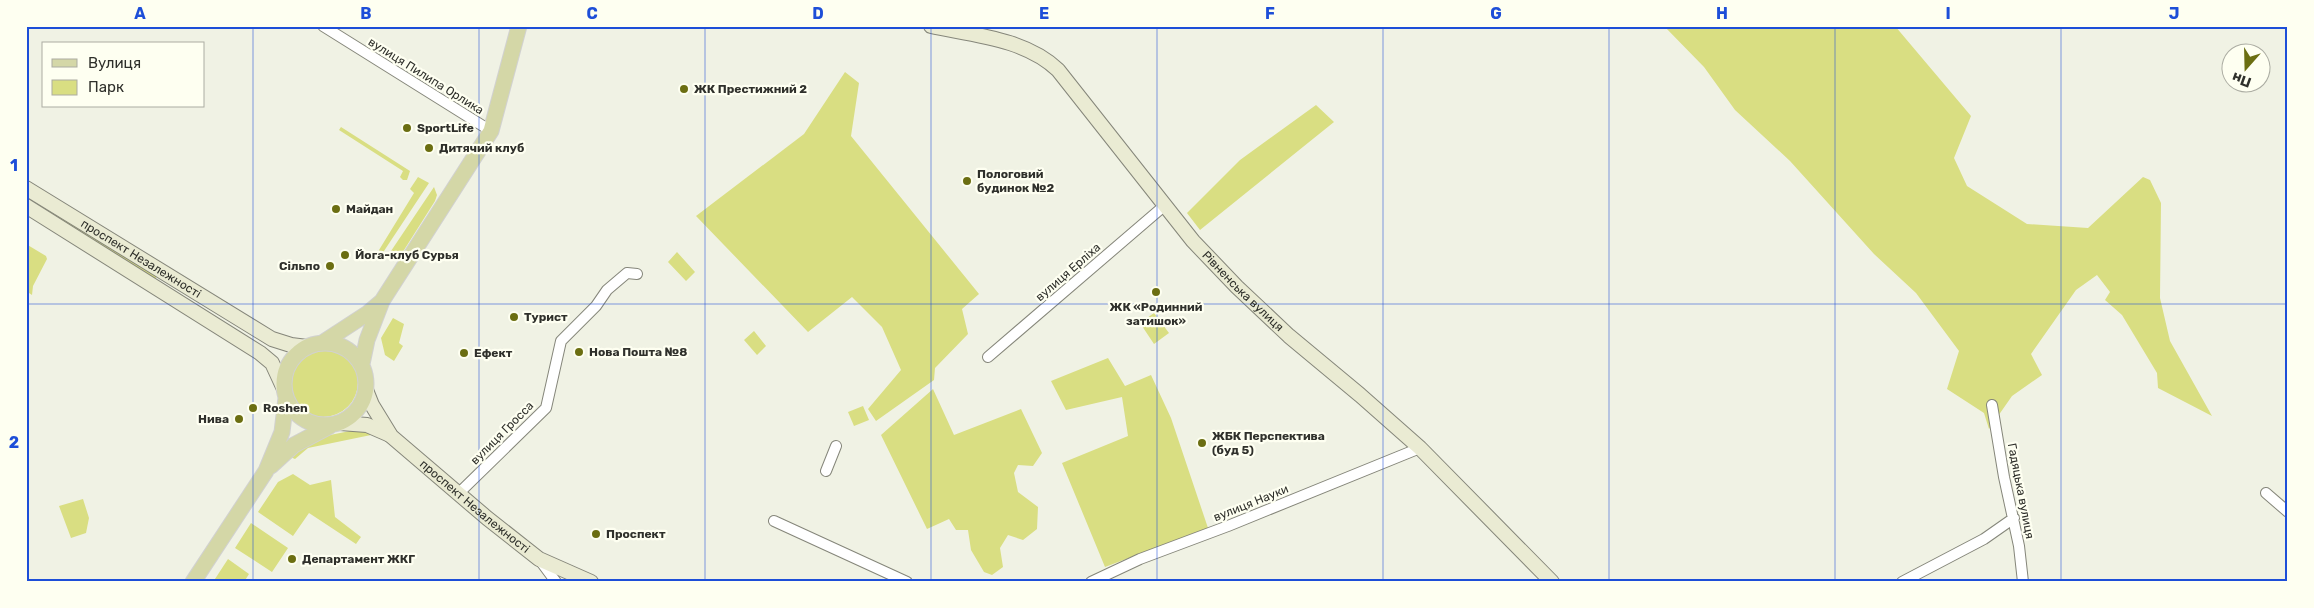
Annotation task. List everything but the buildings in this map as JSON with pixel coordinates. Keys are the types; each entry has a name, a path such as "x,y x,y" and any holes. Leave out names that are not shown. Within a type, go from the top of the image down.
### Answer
{"main road":[{"path":"362,364 367,340 382,301 491,131 519,26"},
{"path":"193,582 266,471 282,432 288,366 297,354 307,347 322,343 368,313 382,301"},
{"path":"266,471 294,445 348,419 361,407 366,390 366,372 362,364 345,348 322,343"},
{"path":"285,392 292,408 305,420 322,426 336,424"}],"street":[{"name":"вулиця Пилипа Орлика","path":"322,26 491,131"},
{"name":"Рівненська вулиця","path":"931,26 1010,44 1042,55 1058,70 1193,241 1237,287 1289,336 1420,448 1552,582"},
{"name":"проспект Незалежності","path":"26,188 256,330 279,342 307,347"},
{"name":"проспект Незалежності","path":"26,206 247,344 272,363 285,392"},
{"name":"вулиця Ерліха","path":"988,358 1164,206"},
{"name":"вулиця Гросса","path":"459,493 546,408 561,341 627,273 637,274"},
{"path":"366,390 372,405 391,436"},
{"name":"Гадяцька вулиця","path":"1992,405 2004,477 2014,518 2022,582"},
{"path":"336,424 368,424 391,436"},
{"name":"проспект Незалежності","path":"391,436 507,535 539,559 556,582"},
{"path":"826,472 836,446"},
{"name":"вулиця Науки","path":"1091,582 1140,559 1228,526 1420,448"},
{"path":"2266,493 2288,512"},
{"path":"1902,582 1984,539 2014,518"},
{"path":"774,521 907,582"},
{"path":"539,559 591,582"}],"green space":[{"path":"1664,26 1895,26 1971,116 1954,158 1967,186 2027,224 2088,228 2143,177 2150,180 2161,203 2160,298 2170,341 2212,416 2158,388 2157,373 2122,315 2105,300 2110,292 2097,275 2076,290 2031,354 2042,375 2012,396 1989,429 1984,413 1947,389 1959,351 1916,293 1874,254 1790,161 1735,110 1704,67"},
{"path":"845,72 859,83 851,136 979,294 962,309 968,334 935,368 934,380 876,421 868,409 901,370 882,327 852,297 808,332 696,216 804,134"},
{"path":"1316,105 1334,122 1200,230 1187,213 1240,160"},
{"path":"341,127 410,171 407,180 403,180 400,177 403,171 339,130"},
{"path":"418,177 429,183 382,254 379,250 414,193 410,189"},
{"path":"434,187 437,195 435,201 399,258 394,260 387,257"},
{"path":"26,193 158,275 155,279 26,200"},
{"path":"26,244 46,256 47,259 33,286 32,295 26,291"},
{"path":"677,252 695,272 686,281 668,262"},
{"path":"1154,313 1169,333 1154,344 1140,323"},
{"path":"393,318 404,324 399,343 403,346 394,361 385,355 381,338"},
{"path":"754,331 766,346 757,355 744,340"},
{"path":"323,347 336,350 348,357 355,369 358,382 355,395 348,407 336,414 323,417 310,414 298,407 291,395 288,382 291,369 298,357 310,350"},
{"path":"1108,358 1125,386 1151,375 1171,418 1208,528 1105,567 1062,463 1128,436 1122,397 1066,410 1051,381"},
{"path":"933,389 954,435 1021,409 1042,453 1033,466 1018,465 1014,473 1018,492 1038,507 1037,529 1023,540 1008,535 1000,548 1003,567 992,575 984,572 971,550 968,530 956,530 949,519 927,529 881,435"},
{"path":"863,406 869,420 854,426 848,412"},
{"path":"370,427 371,435 308,448 295,459 288,456 305,440"},
{"path":"293,474 310,485 331,480 335,517 361,537 356,544 309,513 293,536 258,512 278,482"},
{"path":"83,499 89,518 86,533 71,538 59,506"},
{"path":"251,523 288,548 272,572 235,548"},
{"path":"228,559 249,574 244,582 213,582"}],"place":[{"name":"ЖК Престижний 2","path":"684,89"},
{"name":"SportLife","path":"407,128"},
{"name":"Дитячий клуб","path":"429,148"},
{"name":"Пологовий будинок №2","path":"967,181"},
{"name":"Майдан","path":"336,209"},
{"name":"Йога-клуб Сурья","path":"345,255"},
{"name":"Сільпо","path":"330,266"},
{"name":"ЖК «Родинний затишок»","path":"1156,292"},
{"name":"Турист","path":"514,317"},
{"name":"Нова Пошта №8","path":"579,352"},
{"name":"Ефект","path":"464,353"},
{"name":"Roshen","path":"253,408"},
{"name":"Нива","path":"239,419"},
{"name":"ЖБК Перспектива (буд 5)","path":"1202,443"},
{"name":"Проспект","path":"596,534"},
{"name":"Департамент ЖКГ","path":"292,559"}]}
